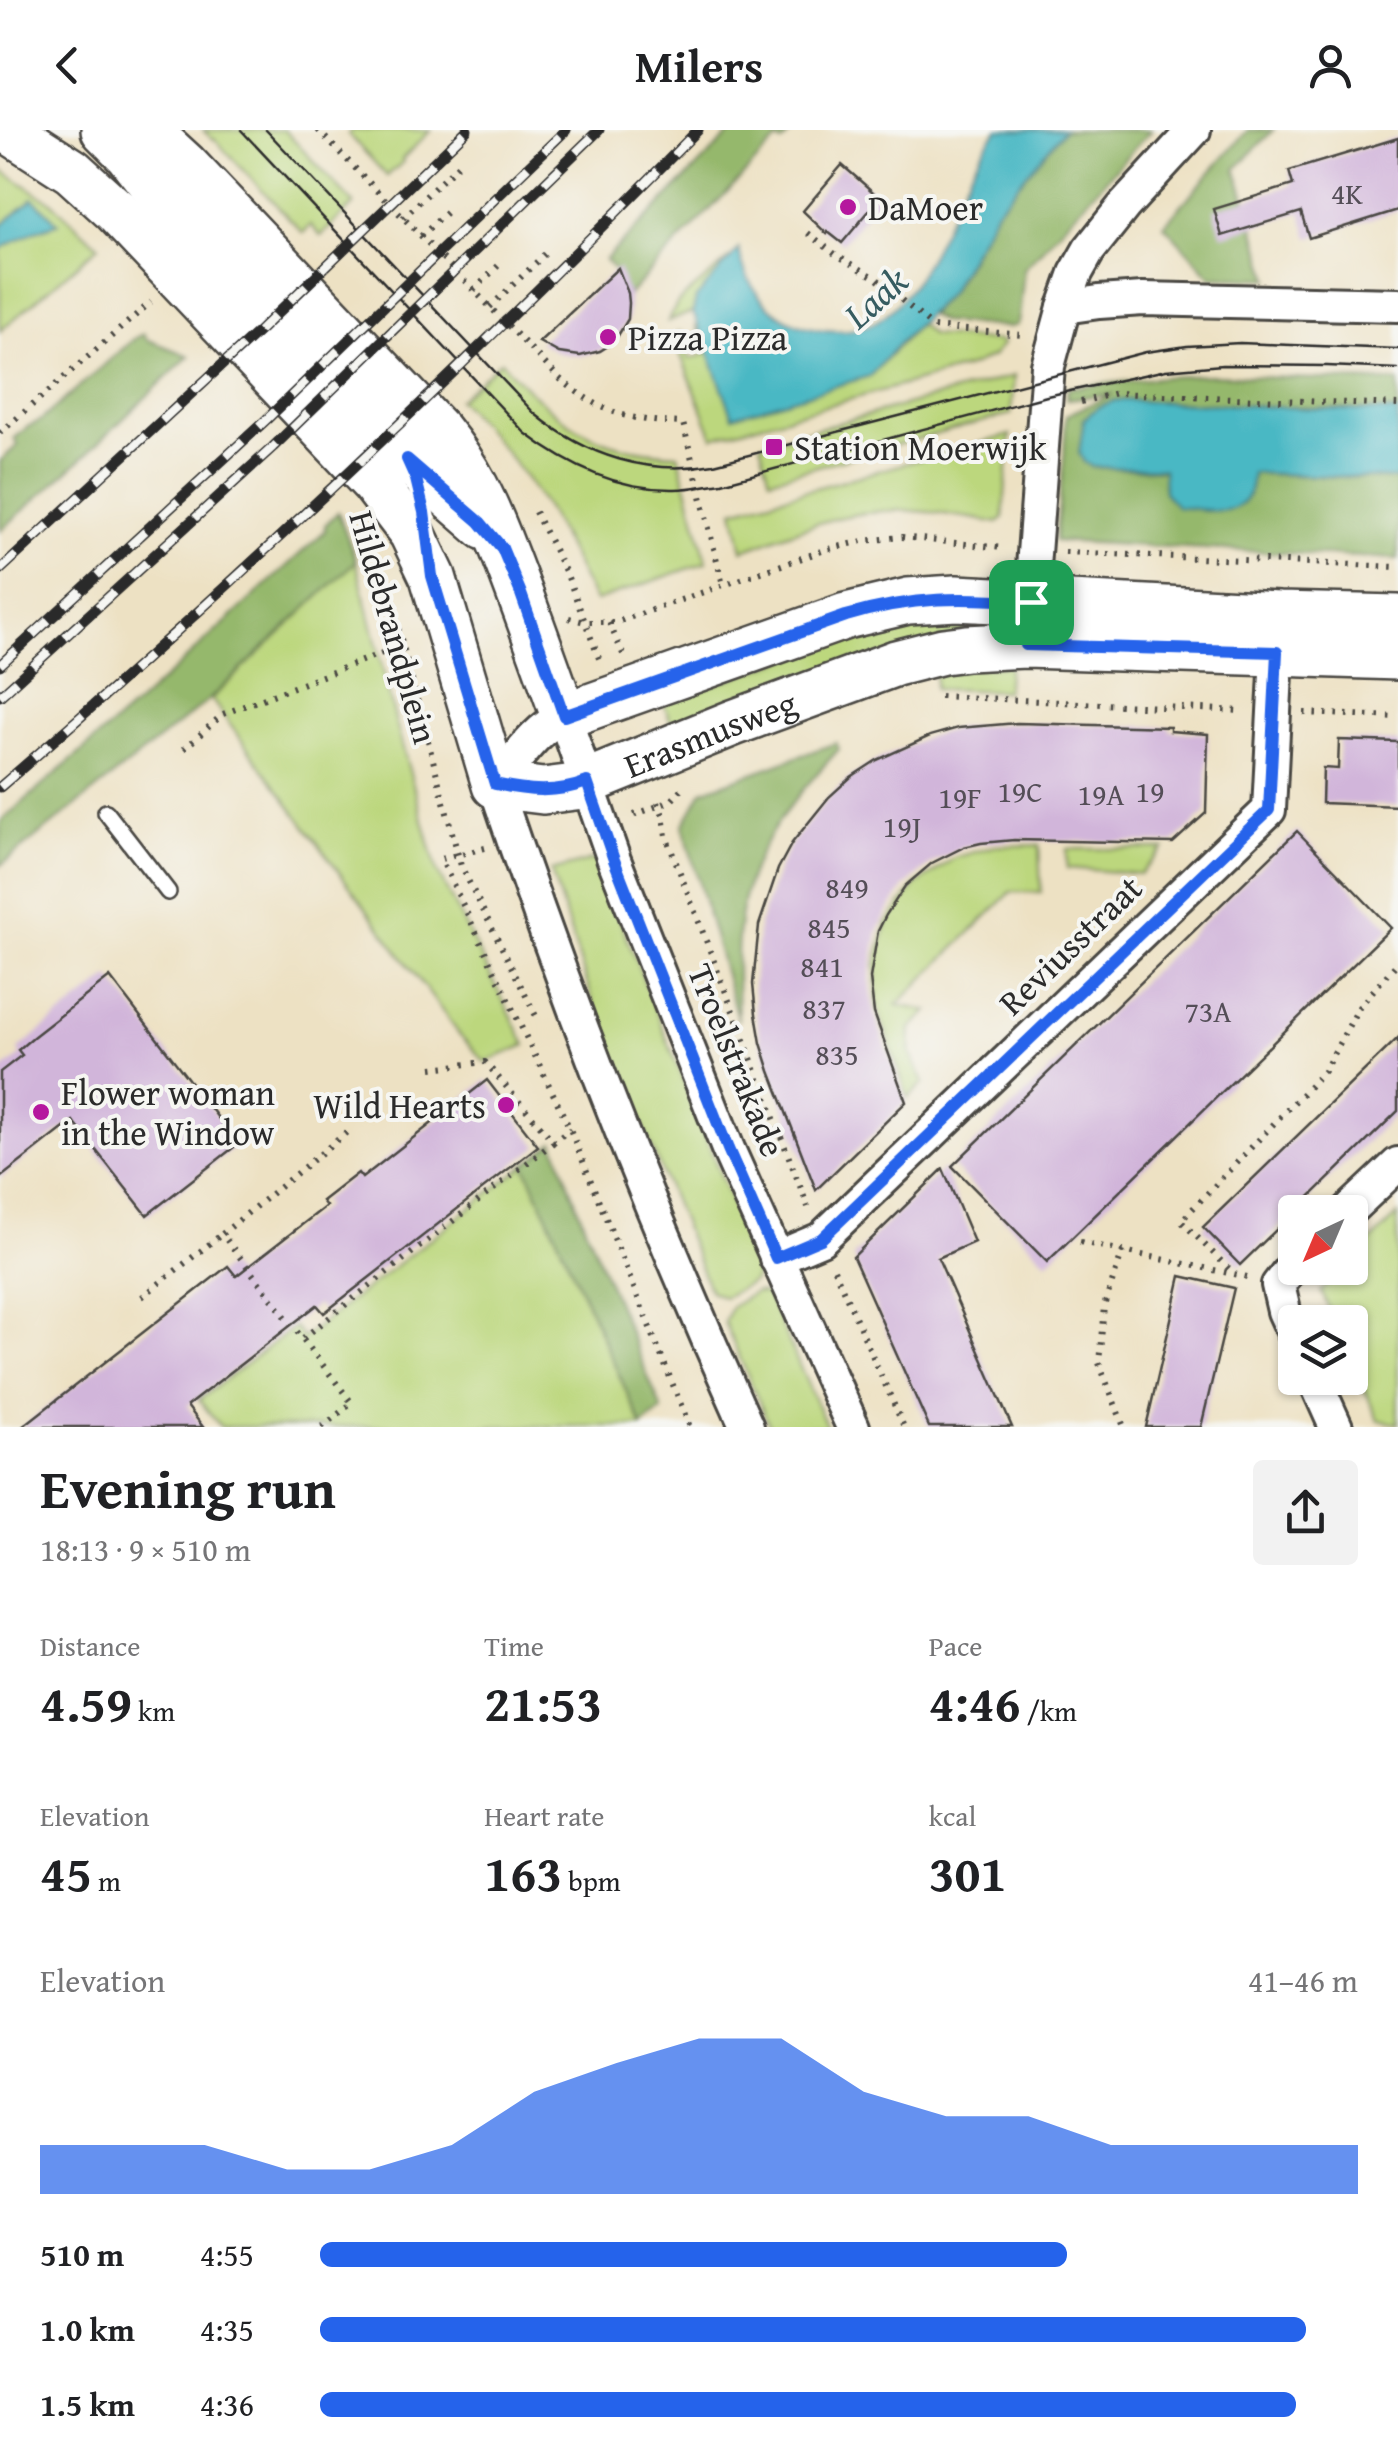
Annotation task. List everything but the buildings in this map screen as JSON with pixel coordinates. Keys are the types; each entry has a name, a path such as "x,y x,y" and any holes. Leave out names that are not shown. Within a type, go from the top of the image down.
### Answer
{"main road":[{"name":"Hildebrandplein","path":"8,130 72,171 142,239 374,483 412,533 432,576 495,784"},
{"name":"Hildebrandplein","path":"66,130 168,205"},
{"name":"Hildebrandplein","path":"104,130 168,205 407,459 480,522 502,548"},
{"name":"Hildebrandplein","path":"147,130 185,164 460,459 479,491 520,591 564,716"},
{"name":"Hildebrandplein","path":"407,459 424,512 432,576"},
{"name":"Erasmusweg","path":"564,716 774,641 908,601 956,598 1029,623 1278,634 1398,657"},
{"name":"Erasmusweg","path":"1278,634 1398,618"},
{"name":"Erasmusweg","path":"495,784 544,791 575,787 896,663 967,648 1029,623"}],"street":[{"path":"1029,623 1048,366 1059,322 1076,273 1089,250 1194,130"},
{"path":"1059,322 1099,302 1143,299 1398,305"},
{"name":"Reviusstraat","path":"776,1258 821,1239 1269,810 1278,634"},
{"name":"Troelstrakade","path":"564,716 614,860 728,1149 853,1427"},
{"name":"Erasmusweg","path":"495,784 540,733 564,716"},
{"path":"495,784 650,1204 747,1427"},
{"path":"1365,1195 1398,1164"},
{"path":"1322,1395 1336,1427"}],"lane":[{"path":"106,812 168,892"}],"path":[{"path":"318,130 559,378 587,400 616,415 683,423 723,585"},
{"path":"403,218 462,160"},
{"path":"422,236 451,208"},
{"path":"808,233 865,270 933,327 1059,322"},
{"path":"490,307 548,252"},
{"path":"474,290 504,261"},
{"path":"0,432 156,298"},
{"path":"1047,410 1116,393 1398,405"},
{"path":"690,452 699,450"},
{"path":"703,506 714,503"},
{"path":"586,622 617,622 825,550 902,537 1035,551 1398,567"},
{"name":"Hildebrandplein","path":"383,569 458,854 442,859 570,1130"},
{"path":"184,748 223,714 403,645"},
{"path":"936,696 1398,716"},
{"name":"Erasmusweg","path":"659,806 677,796 688,778"},
{"name":"Troelstrakade","path":"659,806 666,836 821,1239 904,1427"},
{"path":"1234,1274 1180,1221 1324,1071 1359,1007 1398,962"},
{"path":"432,1068 485,1062 554,1142"},
{"path":"142,1296 352,1128"},
{"path":"303,1338 570,1130 690,1427"},
{"path":"222,1234 352,1402 322,1427"},
{"path":"1080,1242 1234,1274 1278,1274"},
{"path":"1123,1251 1104,1306 1099,1363 1124,1427"}],"green space":[{"path":"203,130 284,130 354,204 321,236 311,225 303,233"},
{"path":"352,130 431,130 387,176 348,134"},
{"path":"734,130 794,130 782,143 777,140 628,295 618,274 605,260"},
{"path":"1064,130 1151,130 1024,269 1017,325 942,322 929,315 953,288 997,209"},
{"path":"1248,130 1273,130 1236,169 1270,279 1211,277 1164,225"},
{"path":"0,169 51,202 99,246 0,331 0,249 57,224 33,198 0,227"},
{"path":"734,255 696,298 693,312 668,321 678,302"},
{"path":"919,324 931,335 1003,343 993,356 972,366 713,437 673,335 680,332 690,359 705,354 696,326 699,325 733,416 870,376"},
{"path":"144,334 146,339 189,356 0,531 0,461 18,445 14,439"},
{"path":"501,361 540,400 578,429 622,447 678,454 707,562 596,601 533,488 458,400"},
{"path":"1212,375 1398,382 1398,412 1116,400 1098,407 1085,419 1092,467 1398,479 1398,559 1055,541 1066,415 1113,394 1066,399 1068,388"},
{"path":"1014,376 1011,414 770,479 760,444"},
{"path":"1010,435 1003,519 998,523 932,512 882,511 818,523 743,550 734,510"},
{"path":"338,512 356,561 210,699 0,866 0,822 138,703 325,531 325,525"},
{"path":"356,561 437,871 526,1045 485,1062 459,1034 211,699"},
{"path":"931,616 996,621 995,625 673,727 663,702 864,632"},
{"path":"1009,665 1006,691 935,689 935,675"},
{"path":"836,743 839,749 784,814 753,870 742,906 738,939 738,1021 683,826 702,791"},
{"path":"1039,845 1041,892 1011,892 897,1005 929,1011 911,1028 910,1052 924,1083 908,1098 877,1007 876,963 887,923 915,886 954,858 995,846"},
{"path":"1067,849 1164,849 1140,874 1067,868"},
{"path":"596,859 758,1270 754,1281 724,1297 710,1291 594,1005 551,871"},
{"path":"554,1142 583,1222 662,1410 642,1426 525,1165"},
{"path":"525,1165 642,1426 221,1427 199,1400 294,1327 303,1338"},
{"path":"1398,1215 1398,1424 1378,1420 1367,1395 1368,1305 1327,1305 1321,1291 1327,1285 1368,1285 1368,1244"},
{"path":"755,1292 767,1294 827,1427 770,1427 724,1322 731,1307"}],"water":[{"path":"997,130 1064,130 997,209 949,293 870,376 733,416 693,312 696,298 739,249 751,284 766,304 786,319 836,331 873,323 890,312 918,276 975,164"},
{"path":"33,198 58,223 0,249 0,227"},
{"path":"1116,400 1398,412 1398,479 1252,473 1247,497 1234,508 1216,511 1177,507 1164,492 1163,469 1092,467 1084,462 1079,453 1084,419 1098,407"}],"tram line":[{"path":"241,130 525,433 577,466 614,481 675,489 722,483 1047,396 1166,370 1222,365 1398,369"},
{"path":"266,130 535,414 575,441 642,465 714,464 1146,352 1240,343 1398,349"}],"railway":[{"path":"0,570 261,329 467,130"},
{"path":"0,665 267,419 566,130"},
{"path":"0,696 273,447 599,130"},
{"path":"0,787 180,629 356,466 698,130"}],"place":[{"name":"DaMoer","path":"848,207"},
{"name":"Pizza Pizza","path":"608,337"},
{"name":"Station Moerwijk","path":"774,447"},
{"name":"Wild Hearts","path":"506,1105"},
{"name":"Flower woman in the Window","path":"41,1112"}],"route":[{"path":"407,459 480,522 502,548 564,716 887,605 956,598 1031,602 1026,645 1277,652 1269,810 821,1239 776,1258 728,1149 587,782 544,791 495,784 432,576 424,512 407,459"}],"water label":[{"name":"Laak","path":"875,297"}]}
